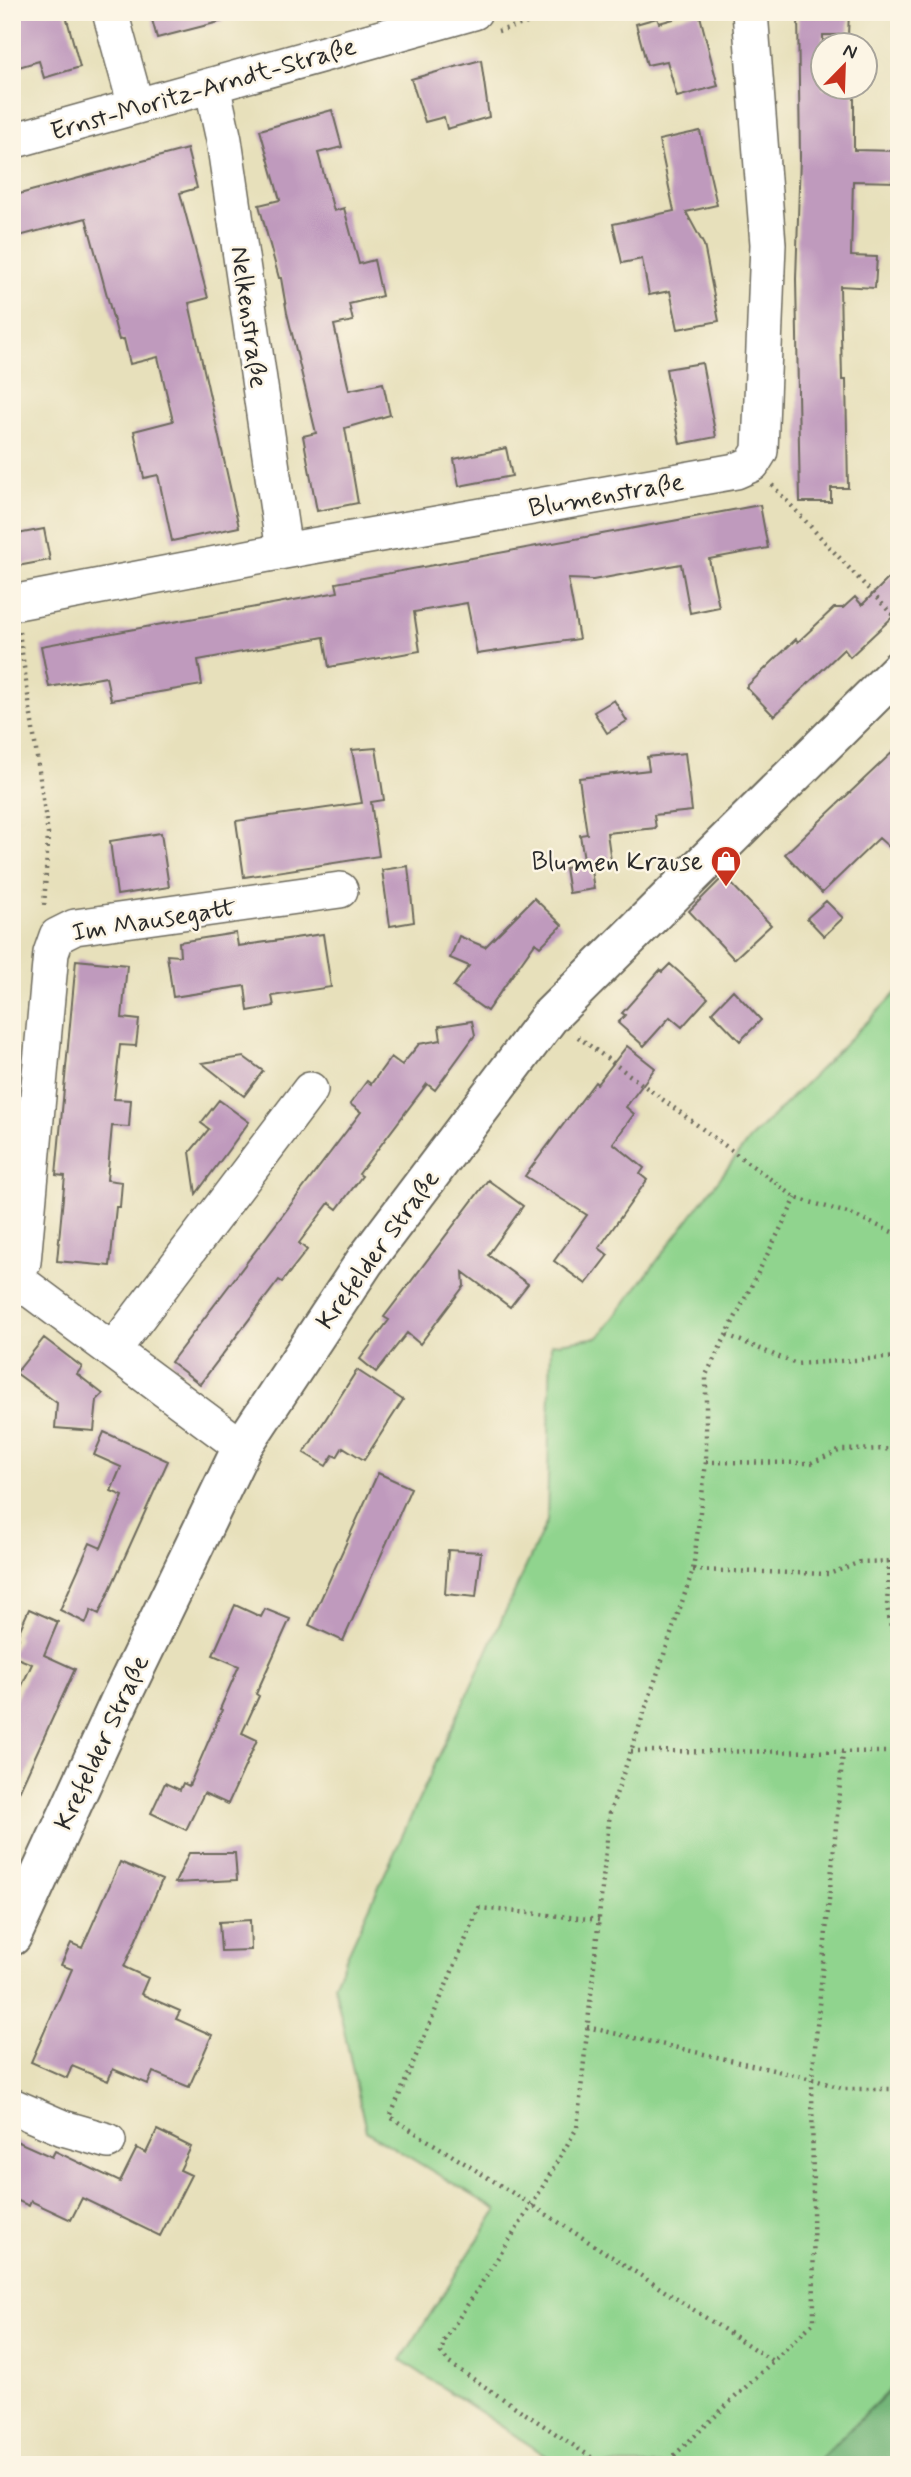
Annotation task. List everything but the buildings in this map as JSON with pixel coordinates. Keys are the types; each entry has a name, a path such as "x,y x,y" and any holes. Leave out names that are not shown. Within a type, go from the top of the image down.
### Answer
{"main road":[{"name":"Krefelder Straße","path":"12,1936 121,1698 242,1447 365,1261 550,1016 899,670"}],"street":[{"path":"110,12 136,106"},
{"name":"Ernst-Moritz-Arndt-Straße","path":"12,141 474,12"},
{"path":"750,12 768,244 760,451 752,464"},
{"name":"Nelkenstraße","path":"212,85 225,140 284,551"},
{"name":"Blumenstraße","path":"13,603 284,551 736,471 752,464"},
{"name":"Im Mausegatt","path":"12,1269 23,1262 51,953 57,936 75,927 340,890"},
{"path":"113,1350 310,1090"},
{"path":"12,1276 242,1447"},
{"path":"12,2106 63,2128 108,2141"}],"path":[{"path":"752,464 899,622"},
{"path":"13,603 48,834 43,922 57,936"},
{"path":"550,1016 796,1198 851,1214 899,1234"},
{"path":"603,2465 449,2363 441,2353 444,2341 532,2205 577,2128 610,1812 693,1570 706,1462 706,1375 796,1198"},
{"path":"727,1335 796,1364 899,1357"},
{"path":"706,1462 811,1463 841,1450 899,1449"},
{"path":"693,1570 829,1574 860,1562 899,1561"},
{"path":"631,1751 897,1752 898,1660 887,1607 889,1562"},
{"path":"664,2465 814,2322 812,2079 843,1752"},
{"path":"599,1920 480,1908 390,2117 532,2205 774,2362"},
{"path":"587,2027 812,2079 844,2089 899,2089"}],"green space":[{"path":"899,990 899,2380 814,2465 560,2465 401,2360 497,2210 366,2131 334,1984 547,1521 551,1344 599,1337 749,1140"},
{"path":"899,2380 899,2465 814,2465 897,2383"}],"waterway":[{"path":"897,2465 899,2461"}],"place":[{"name":"Blumen Krause","path":"726,888"}]}
